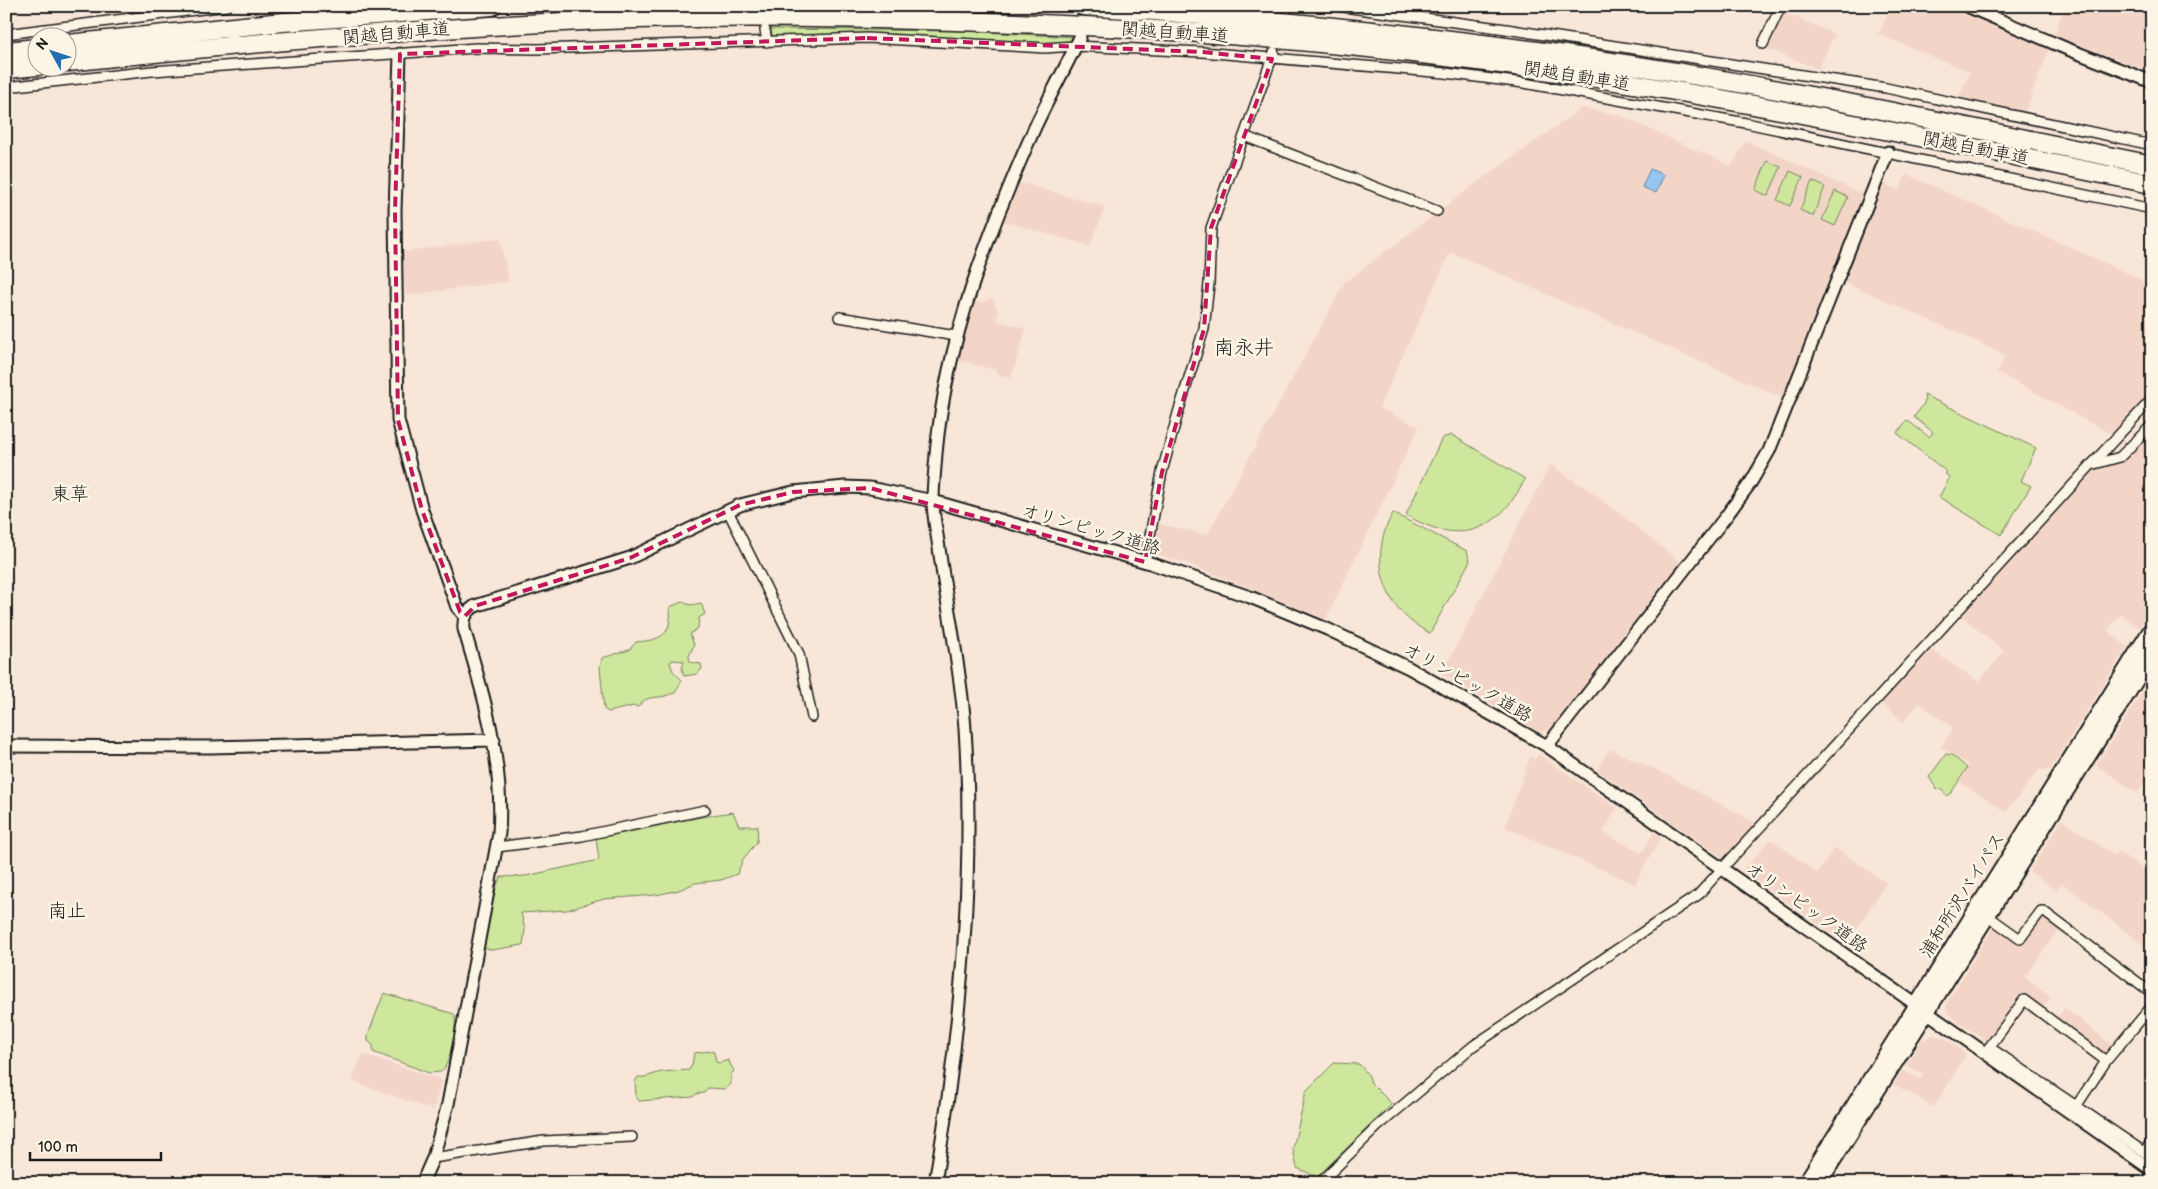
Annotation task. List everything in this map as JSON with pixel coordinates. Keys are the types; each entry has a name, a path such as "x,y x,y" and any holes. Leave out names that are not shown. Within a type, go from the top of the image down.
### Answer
{"highway":[{"name":"関越自動車道","path":"78,43 283,22 492,6"},
{"name":"関越自動車道","path":"1083,6 1317,24 1474,42 1618,63 1744,84 2152,165"},
{"name":"関越自動車道","path":"78,61 180,50 467,28 606,20 850,18 1071,25 1316,42 1548,70 1867,126 2152,184"},
{"path":"6,51 28,49"},
{"path":"6,69 28,67"},
{"name":"浦和所沢バイパス","path":"1818,1183 1921,1009 2152,629"},
{"name":"浦和所沢バイパス","path":"1806,1183 1921,1009 1988,916 2147,671 2152,654"}],"street":[{"path":"6,34 227,6"},
{"path":"1336,6 1506,29 1886,88 2152,145"},
{"path":"1763,44 1781,6"},
{"path":"1967,6 2065,48 2152,82"},
{"path":"765,30 767,42"},
{"path":"6,86 400,49 538,49 867,38 1045,48 1077,42 1273,56 1524,83 1746,122 2152,210"},
{"path":"935,1183 945,1126 956,1028 967,893 968,846 963,701 946,602 933,501 944,393 956,336 970,292 1036,125 1077,42"},
{"path":"400,49 395,211 398,420 422,510 457,607 465,616 464,628 494,740 500,807 497,847 480,928 448,1104 432,1158 422,1183"},
{"path":"1145,562 1162,472 1204,329 1209,284 1211,228 1273,56"},
{"path":"1244,136 1437,211"},
{"path":"1547,746 1751,482 1770,451 1888,152"},
{"path":"839,317 956,336"},
{"path":"1320,1183 1377,1127 1473,1046 1698,895 2152,399"},
{"path":"2090,465 2120,457 2152,425"},
{"name":"オリンピック道路","path":"465,616 475,606 630,558 728,511 772,496 845,487 870,488 933,501 1145,562 1250,598 1327,629 1409,668 1547,746 1921,1009 1987,1050 2152,1170"},
{"path":"728,511 799,654 812,717"},
{"path":"6,746 202,747 494,740"},
{"path":"497,847 582,836 704,810"},
{"path":"1988,916 2019,939 2043,911 2152,993"},
{"path":"2106,1062 2024,1000 1987,1050 2077,1105 2149,1157"},
{"path":"2077,1105 2106,1062 2152,1006"},
{"path":"432,1158 544,1141 632,1137"},
{"path":"2149,1157 2147,1148 2152,1141"}],"highlighted area":[{"path":"867,38 1202,52 1272,59 1211,228 1204,329 1162,472 1145,562 870,488 793,492 740,505 630,558 475,606 465,616 460,612 422,510 398,420 395,211 400,54"}],"shaded area":[{"path":"1892,6 1954,6 2050,47 2025,112 1957,100 1970,72 1878,34"},
{"path":"2064,6 2152,6 2152,72 2054,36"},
{"path":"1783,12 1835,34 1818,69 1765,48"},
{"path":"1582,108 1621,116 1731,166 1746,141 1865,195 1786,399 1450,252 1379,408 1419,427 1326,619 1191,565 1151,552 1155,523 1207,535 1345,282 1467,190"},
{"path":"1906,174 2152,284 2152,391 2111,434 1997,372 2005,356 1968,337 1843,282 1882,184 1900,190"},
{"path":"1017,182 1105,207 1090,246 1003,221"},
{"path":"500,238 509,281 405,296 404,252"},
{"path":"992,298 999,312 996,320 1026,329 1010,378 997,375 995,370 957,360 973,302 979,303"},
{"path":"2152,430 2152,608 2139,628 2121,614 2107,630 2127,647 2050,770 2039,770 2006,812 1960,782 1969,765 1941,747 1953,728 1919,703 1903,722 1882,703 1881,699 1927,647 1979,682 2004,651 1960,615 2093,468 2125,458"},
{"path":"1550,465 1592,492 1682,563 1552,729 1539,732 1442,674"},
{"path":"2152,677 2152,773 2137,793 2096,765"},
{"path":"1610,749 1659,771 1754,822 1755,825 1724,859 1597,770"},
{"path":"1538,754 1617,808 1603,832 1640,852 1643,851 1654,832 1661,838 1635,884 1505,827 1530,757 1535,759"},
{"path":"2062,820 2114,855 2118,851 2152,876 2152,951 2062,883 2056,890 2029,871"},
{"path":"1771,839 1817,873 1835,848 1886,883 1847,944 1742,871"},
{"path":"2046,916 2060,928 2025,977 2051,997 2041,1010 2023,996 1991,1041 1986,1041 1951,1016 1946,1008 1948,1001 1993,928 1999,928 2020,943 2042,917"},
{"path":"2065,1008 2115,1047 2105,1057 2056,1020"},
{"path":"1933,1035 1945,1038 1966,1054 1934,1107 1894,1084 1902,1070 1920,1079 1923,1075 1906,1065 1921,1041"},
{"path":"362,1054 442,1080 433,1110 352,1081"}],"green space":[{"path":"771,29 965,31 1073,37 1069,42 1061,44 864,35 776,38 772,35"},
{"path":"1767,161 1781,167 1768,196 1755,190"},
{"path":"1790,171 1803,177 1790,206 1777,200"},
{"path":"1812,181 1825,187 1813,216 1800,210"},
{"path":"1835,191 1848,197 1835,226 1822,220"},
{"path":"1924,395 2036,448 2021,481 2031,486 2001,535 1939,497 1950,477 1945,474 1947,472 1897,433 1907,420 1929,437 1933,432 1914,417 1925,402"},
{"path":"1452,435 1525,479 1514,498 1489,523 1475,529 1460,532 1425,525 1406,515 1442,438"},
{"path":"1393,513 1467,551 1470,561 1430,633 1414,623 1401,611 1391,597 1384,582 1381,548 1385,530"},
{"path":"682,602 691,605 701,603 705,614 699,618 698,628 690,634 694,645 689,656 690,662 701,664 702,669 697,674 684,676 682,669 684,661 672,660 670,663 673,671 682,680 675,693 647,699 638,707 634,706 608,712 604,709 600,667 602,658 629,650 636,642 653,640 664,634 669,624 670,607"},
{"path":"1946,754 1952,755 1967,768 1951,793 1946,796 1943,790 1936,788 1929,777"},
{"path":"733,812 739,826 758,826 757,842 743,859 737,874 721,880 695,883 679,890 656,895 604,899 567,910 521,913 525,930 523,945 492,950 484,948 495,889 501,877 526,876 599,860 596,838"},
{"path":"384,993 454,1014 455,1027 451,1053 441,1072 429,1073 373,1052 373,1045 368,1041 368,1035"},
{"path":"714,1052 716,1062 720,1063 728,1060 734,1071 731,1074 731,1084 725,1089 708,1088 704,1093 696,1094 693,1097 639,1101 636,1096 635,1082 638,1077 661,1072 689,1070 694,1053"},
{"path":"1334,1063 1359,1064 1369,1076 1371,1083 1392,1104 1317,1177 1297,1168 1293,1149 1306,1091"}],"water":[{"path":"1650,169 1664,175 1656,193 1642,187"}],"tunnel":[{"path":"401,29 401,44"}],"district":[{"name":"南永井","path":"1244,347"},
{"name":"東草","path":"70,493"},
{"name":"南止","path":"67,910"}]}
